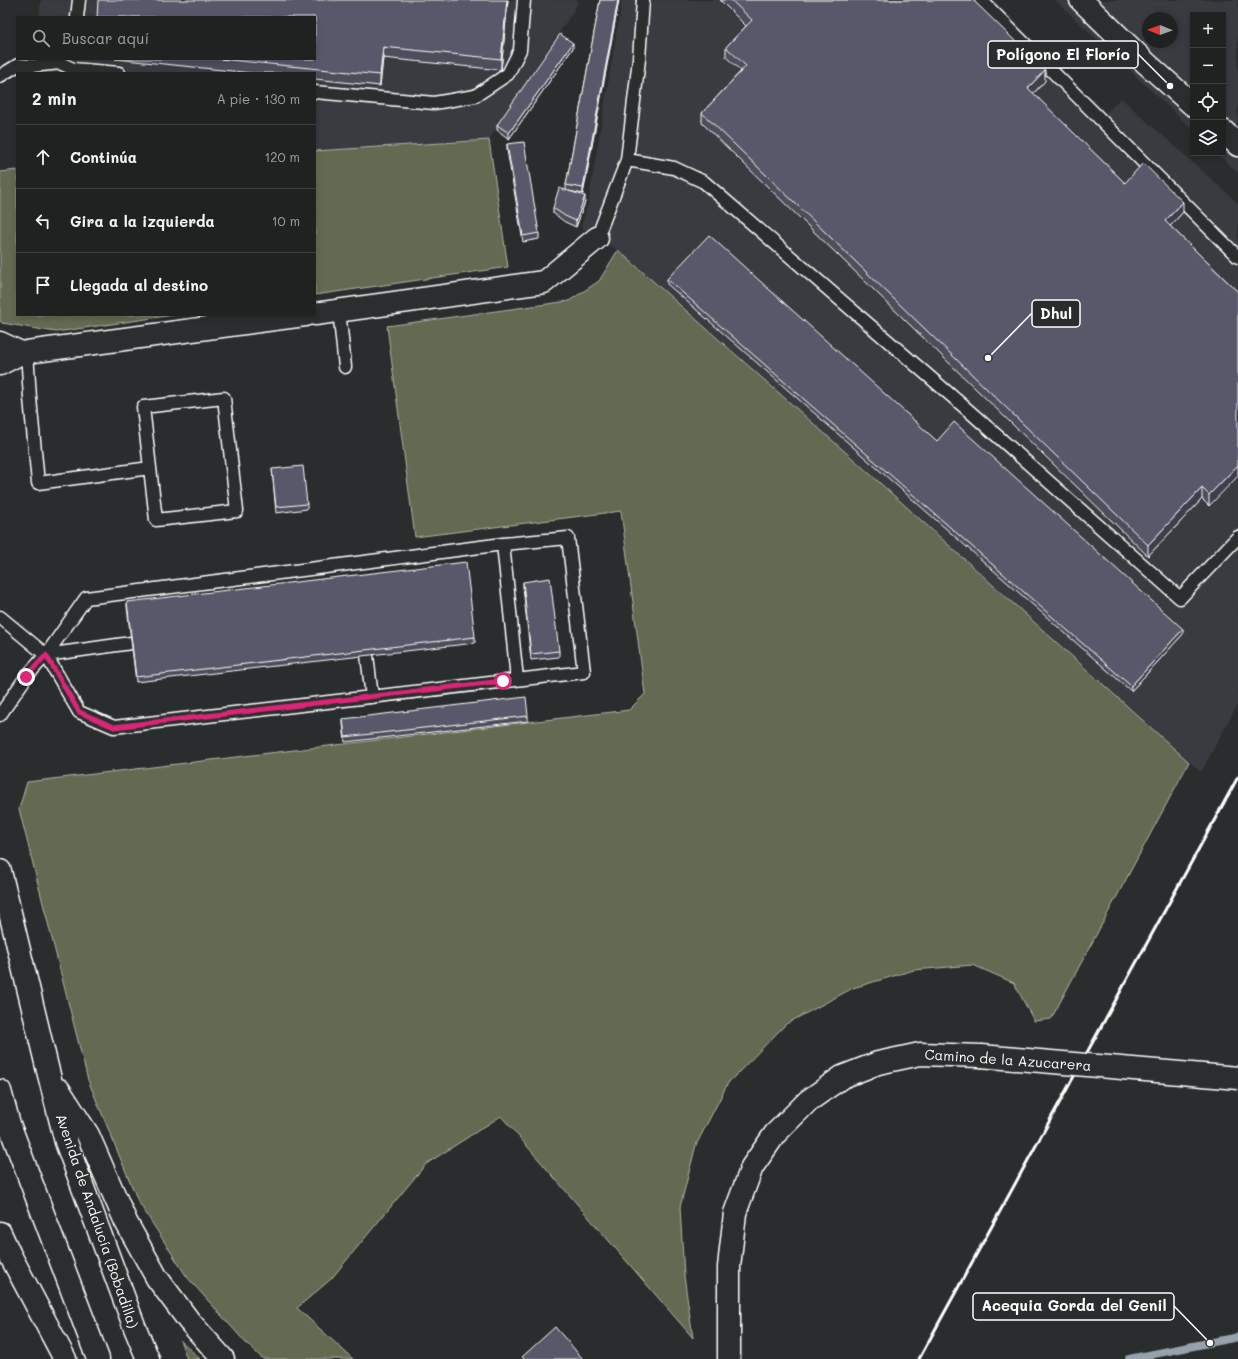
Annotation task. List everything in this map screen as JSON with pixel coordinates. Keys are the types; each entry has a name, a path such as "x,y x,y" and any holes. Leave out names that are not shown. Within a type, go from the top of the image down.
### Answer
{"main road":[{"path":"1081,0 1146,63 1190,101"},
{"path":"1226,134 1238,144"},
{"path":"316,314 544,282 597,238"},
{"path":"0,364 24,352 297,316"},
{"path":"0,343 24,352"},
{"name":"Avenida de Andalucía (Bobadilla)","path":"0,871 66,1142 135,1328 148,1359"},
{"name":"Camino de la Azucarera","path":"729,1359 729,1267 735,1213 752,1167 775,1134 808,1101 842,1077 878,1063 920,1054 981,1056 1238,1078"},
{"path":"48,1071 88,1134 126,1222 157,1278 189,1321 223,1359"},
{"path":"0,1091 9,1124 98,1359"},
{"path":"0,1233 65,1359"}],"lane":[{"path":"77,16 79,0"},
{"path":"316,92 434,103 476,96 508,74 520,50 524,0"},
{"path":"597,238 627,160 639,59 643,0"},
{"path":"981,0 1238,257"},
{"path":"0,76 18,65 32,66 62,61 73,69 108,72"},
{"path":"627,160 674,168 704,182 969,411 1180,598 1238,537"},
{"path":"339,310 345,366"},
{"path":"24,352 38,483 150,468"},
{"path":"224,398 237,511 156,520 150,468 143,407 224,398"},
{"path":"0,617 46,655 79,712 114,727 584,672 568,538 503,544 86,598 46,655 26,677 0,715"},
{"path":"503,544 517,680"},
{"path":"46,655 131,643"},
{"path":"367,655 372,697"}],"shaded area":[{"path":"41,0 579,0 574,10 489,140 316,151 316,72 31,72 33,60 316,60 316,16 39,16"},
{"path":"622,0 994,0 1106,113 1121,98 1238,203 1238,704 1201,772 860,465 618,250 581,227 588,204"},
{"path":"1055,0 1238,0 1238,173 1220,156 1226,156 1226,12 1190,12 1190,127"}],"green space":[{"path":"489,140 508,267 316,295 316,151"},
{"path":"16,170 16,316 167,316 56,332 2,323 0,321 0,172"},
{"path":"618,250 860,465 1189,762 1051,1019 1034,1021 1014,983 973,965 914,970 853,988 786,1024 728,1083 696,1145 680,1207 684,1276 693,1338 501,1116 426,1164 331,1279 297,1308 353,1359 263,1359 246,1343 187,1277 138,1201 88,1080 19,809 27,782 629,710 645,694 621,511 415,537 387,326 569,301 599,281"},
{"path":"180,1340 200,1359 187,1359"}],"building":[{"path":"98,0 507,0 501,59 383,47 380,75 229,60 316,60 316,16 97,16"},
{"path":"600,0 618,0 583,188 566,185"},
{"path":"731,0 973,0 1045,70 1028,88 1125,183 1143,163 1183,202 1165,221 1238,292 1238,465 1209,495 1202,488 1148,545 702,113 746,66 726,47 752,20"},
{"path":"560,34 573,43 509,133 497,125"},
{"path":"524,142 539,233 523,236 507,144"},
{"path":"559,188 585,196 576,221 553,208"},
{"path":"709,235 937,441 954,422 1183,629 1131,686 667,279"},
{"path":"303,466 307,504 276,507 272,469"},
{"path":"466,562 475,637 136,677 127,602"},
{"path":"550,578 559,651 531,654 523,582"},
{"path":"526,697 528,716 345,737 343,719"},
{"path":"555,1327 583,1359 524,1359 522,1357"}],"waterway":[{"path":"1129,1359 1238,1337"}],"railway":[{"path":"919,1359 1238,777"}],"place":[{"name":"Polígono El Florío","path":"1170,86"},
{"name":"Dhul","path":"988,358"},
{"name":"Acequia Gorda del Genil","path":"1210,1343"}],"route":[{"path":"26,677 46,655 79,712 114,727 503,681"}]}
